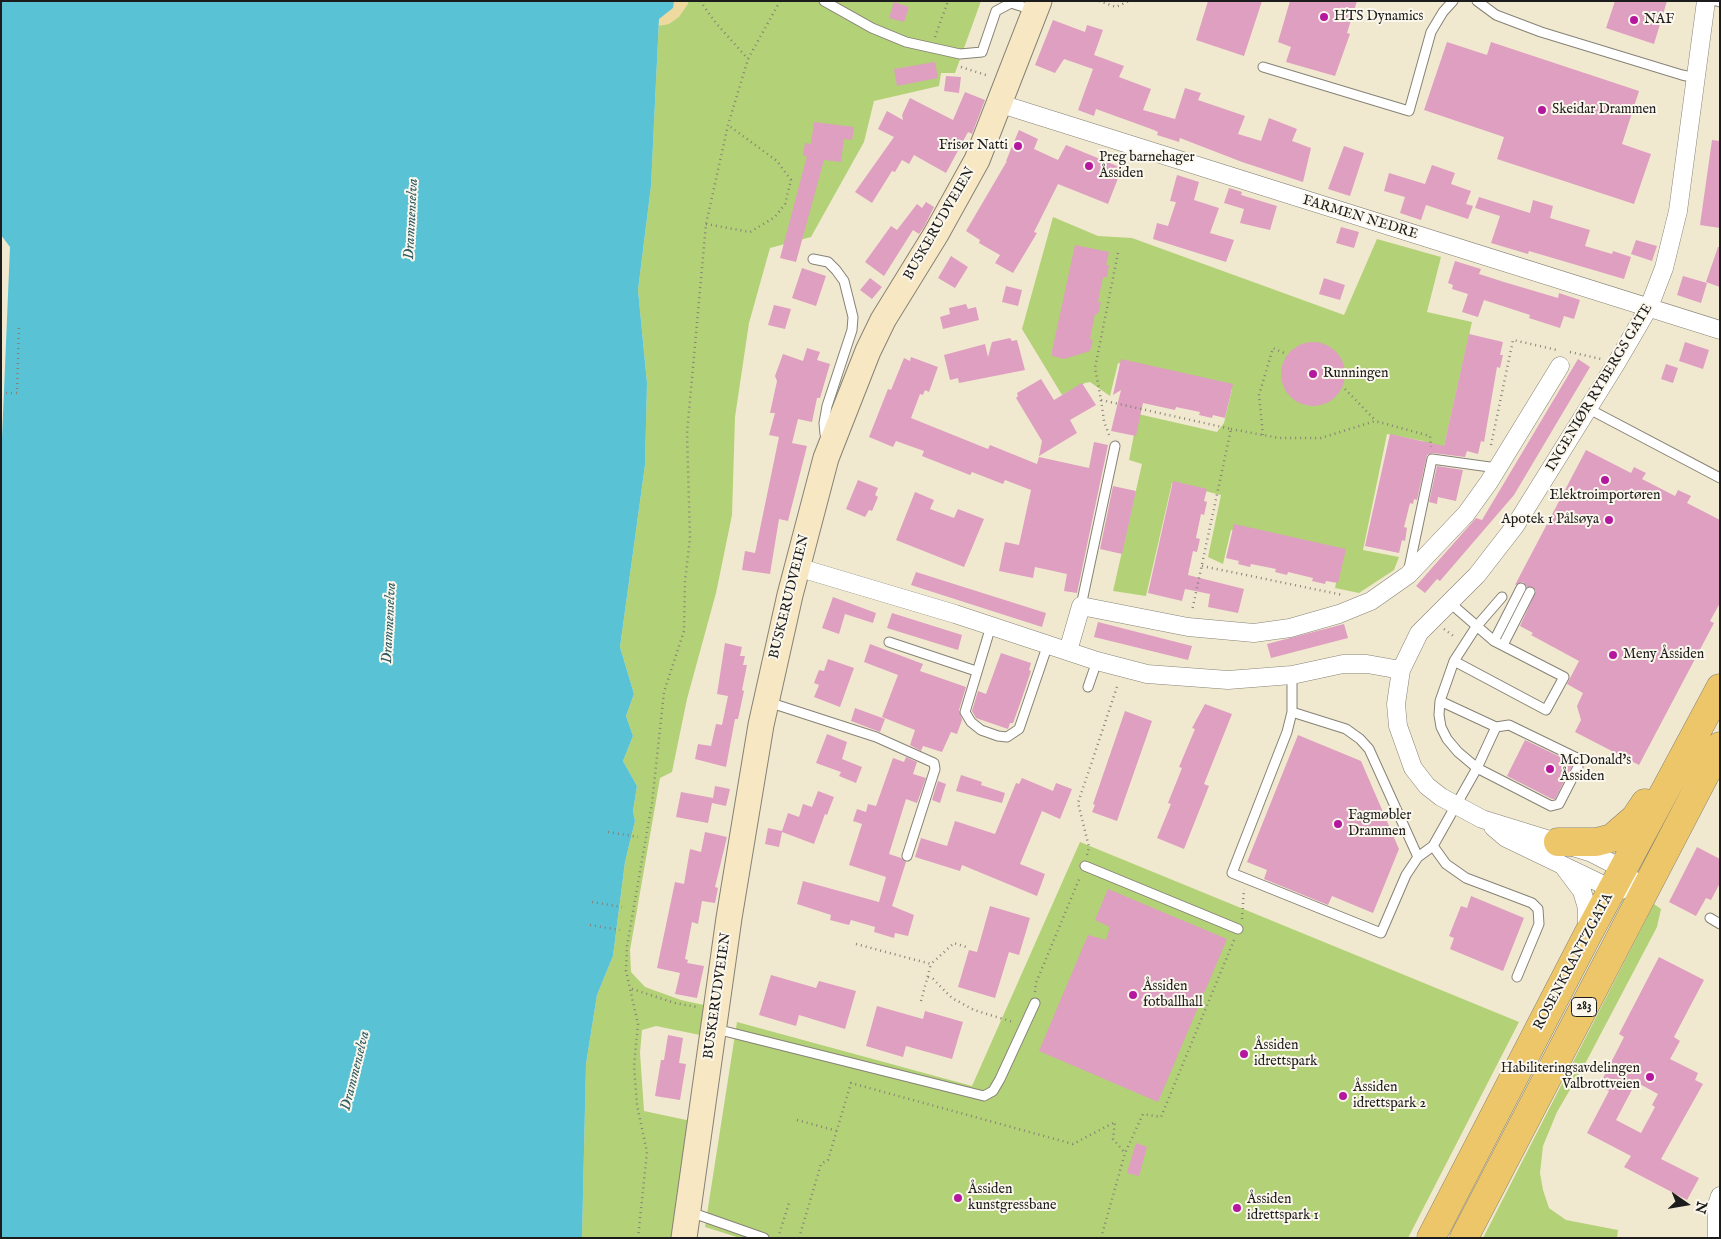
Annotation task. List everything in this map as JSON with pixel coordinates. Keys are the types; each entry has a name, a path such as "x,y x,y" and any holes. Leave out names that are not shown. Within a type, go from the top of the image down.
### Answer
{"main road":[{"name":"BUSKERUDVEIEN","path":"684,1238 715,1019 766,701 797,567 832,439 868,351 883,320 968,178 1005,93 1037,6"},
{"name":"ROSENKRANTZGATA","path":"1431,1238 1587,936 1720,688"},
{"name":"ROSENKRANTZGATA","path":"1464,1238 1720,746"},
{"name":"283","path":"1559,853 1612,838 1634,818 1651,792 1666,787"}],"street":[{"name":"INGENIØR RYBERGS GATE","path":"1643,893 1618,879 1592,853 1559,853 1456,806 1427,786 1413,768 1405,750 1398,726 1396,704 1401,670 1419,633 1477,575 1515,526 1589,408 1649,307 1664,268 1678,211 1706,1"},
{"name":"FARMEN NEDRE","path":"1005,93 1720,330"},
{"path":"1068,651 1081,606 1188,627 1254,633 1290,628 1339,614 1371,601 1408,575 1466,514 1492,468 1562,356"},
{"path":"797,567 991,626 1097,661 1147,674 1202,680 1228,680 1292,675 1343,664 1367,664 1401,670"},
{"path":"1559,853 1582,891 1587,908 1587,936"},
{"path":"1717,1238 1717,1205 1720,1196"}],"lane":[{"path":"824,1 872,28 906,42 950,52 982,52 996,11 1011,3 1037,6"},
{"path":"1263,67 1409,111 1431,32 1443,12 1454,1"},
{"path":"1477,1 1496,15 1541,32 1696,78"},
{"path":"813,259 828,262 844,281 853,317 852,330 827,406 825,434 832,439"},
{"path":"1589,408 1720,478"},
{"path":"1081,606 1115,446"},
{"path":"1408,575 1432,459 1492,468"},
{"path":"1499,643 1525,590"},
{"path":"1440,701 1496,727 1509,725 1577,758 1578,767 1559,804 1551,806 1477,768 1446,739 1439,715 1440,701 1454,661 1476,627 1502,598"},
{"path":"1449,602 1476,627 1499,643 1564,677 1546,710 1454,661"},
{"path":"991,626 965,712 966,716 981,730 1007,737 1019,729 1048,644"},
{"path":"889,642 976,671"},
{"path":"1088,687 1097,661"},
{"path":"1292,675 1292,712 1284,740 1232,873 1381,933 1406,875 1418,857 1433,846 1477,768 1496,727"},
{"path":"766,701 876,737 934,763 935,769 908,856"},
{"path":"1292,712 1346,729 1360,739 1369,749 1418,857"},
{"path":"1433,846 1446,864 1457,872 1532,904 1538,909 1538,924 1516,977"},
{"path":"1084,866 1238,929"},
{"path":"1710,918 1720,924"},
{"path":"715,1019 984,1096 993,1091 1000,1079 1035,1003"},
{"path":"687,1212 764,1238"}],"path":[{"path":"700,1 716,23 748,59"},
{"path":"638,1238 648,1152 637,1105 634,1066 638,1024 632,989 626,970 627,946 652,803 664,692 684,631 685,581 690,538 687,433 706,224 728,124 748,59 780,1"},
{"path":"931,47 948,1"},
{"path":"1099,1 1116,8 1130,1"},
{"path":"950,52 955,65 1005,93"},
{"path":"706,224 750,232 775,217 786,204 791,180 778,161 728,124"},
{"path":"1115,446 1104,421 1095,368 1118,253"},
{"path":"1,393 17,393 19,324"},
{"path":"1492,468 1513,340 1562,356 1617,362"},
{"path":"1263,435 1259,395 1273,348 1286,354"},
{"path":"1345,389 1376,421 1430,436 1432,459"},
{"path":"1101,400 1279,438 1321,438 1376,421"},
{"path":"1188,627 1231,429"},
{"path":"1202,566 1371,601"},
{"path":"1432,619 1465,644"},
{"path":"1035,1003 1036,983 1084,866 1089,847 1078,803 1123,668"},
{"path":"608,832 638,837"},
{"path":"1101,1238 1125,1152 1143,1114 1161,1117 1238,929 1242,918 1244,878"},
{"path":"592,902 622,907"},
{"path":"590,924 620,930"},
{"path":"921,1000 931,964 954,943 966,947"},
{"path":"856,944 931,964"},
{"path":"928,977 933,979 952,998 974,1010 1006,1018 1024,1026"},
{"path":"632,989 715,1019"},
{"path":"799,1238 821,1164 828,1160 851,1083 1073,1144 1115,1122 1113,1138 1125,1152"},
{"path":"797,1120 837,1131"},
{"path":"778,1238 789,1203"}],"green space":[{"path":"674,1 981,1 955,73 941,73 939,86 874,101 864,142 811,237 770,248 749,323 735,417 732,515 716,593 687,699 672,772 660,778 630,950 631,972 645,987 681,1000 704,1005 700,1035 656,1026 642,1030 640,1053 644,1111 691,1121 678,1238 582,1238 586,1064 597,995 613,956 625,862 635,821 633,811 637,786 623,761 633,736 626,716 634,694 620,647 645,465 647,383 638,290 651,186 659,19 673,9"},
{"path":"1053,217 1098,236 1132,238 1344,315 1377,239 1441,257 1427,312 1472,322 1443,451 1423,441 1387,434 1363,550 1399,557 1394,570 1359,593 1335,588 1342,554 1231,530 1223,564 1208,557 1221,495 1172,483 1146,596 1113,591 1142,464 1129,460 1138,414 1217,432 1224,423 1232,389 1118,363 1110,396 1090,382 1062,395 1022,329"},
{"name":"Åssiden idrettspark","path":"1080,842 1519,1022 1408,1238 740,1238 705,1227 737,1022 972,1086"},
{"path":"1654,904 1661,909 1657,927 1586,1062 1557,1112 1543,1146 1540,1173 1549,1208 1566,1220 1618,1230 1617,1238 1483,1238"}],"sand":[{"path":"674,1 688,1 688,4 679,17 669,24 658,26 659,19 673,8"}],"water":[{"name":"Drammenselva","path":"1,1 674,1 673,8 659,19 651,186 638,290 647,383 645,465 620,647 634,694 626,716 633,736 623,761 637,786 633,811 635,821 625,862 613,956 597,995 586,1064 582,1238 1,1238 1,462 10,247 1,235"}],"building":[{"path":"1208,1 1262,1 1244,56 1196,40"},
{"path":"1290,1 1357,1 1347,33 1350,34 1335,76 1286,62 1291,47 1278,42"},
{"name":"NAF","path":"1615,1 1667,1 1654,44 1606,28"},
{"path":"894,2 909,7 904,22 889,18"},
{"path":"1053,20 1085,32 1087,25 1103,30 1094,55 1124,66 1119,77 1151,89 1143,110 1175,119 1185,88 1201,93 1198,100 1245,116 1238,134 1261,141 1269,118 1297,129 1292,141 1311,148 1303,182 1242,162 1180,138 1179,142 1157,135 1158,132 1154,130 1096,109 1094,116 1078,110 1093,69 1064,59 1055,73 1035,65"},
{"path":"1447,42 1487,55 1491,42 1639,91 1622,144 1651,154 1634,204 1497,159 1504,137 1424,110"},
{"path":"935,62 938,78 897,86 894,69"},
{"path":"946,76 961,77 959,93 944,91"},
{"path":"965,92 985,100 972,134 968,132 946,173 914,155 909,164 902,160 895,172 892,171 872,203 855,192 894,137 878,129 887,111 903,120 902,115 910,98 953,120"},
{"path":"814,122 854,127 852,140 844,139 841,162 824,160 796,262 780,258 807,156 803,156 805,143 811,144"},
{"path":"1019,130 1038,139 1034,149 1058,160 1066,145 1122,168 1108,204 1058,184 1034,232 1037,233 1013,273 995,263 1000,255 979,243 980,240 966,231 1007,161"},
{"path":"1712,140 1720,141 1720,228 1700,225"},
{"path":"1344,146 1364,153 1350,196 1328,189"},
{"path":"1432,165 1455,173 1451,184 1471,191 1466,204 1473,206 1468,219 1426,205 1421,220 1400,213 1405,197 1384,191 1389,173 1425,184"},
{"path":"1177,175 1199,182 1194,200 1219,208 1210,233 1234,240 1226,262 1153,239 1157,223 1168,226 1176,202 1170,201"},
{"path":"1229,188 1242,192 1241,195 1277,206 1270,230 1240,223 1244,209 1224,203"},
{"path":"1479,197 1530,213 1533,200 1553,206 1550,218 1590,230 1585,246 1612,254 1613,251 1631,257 1624,279 1529,251 1528,254 1491,243 1500,216 1475,208"},
{"path":"926,202 934,207 924,227 919,234 913,230 884,276 865,262 891,226 897,230 917,204 922,208"},
{"path":"1341,227 1359,232 1354,248 1336,243"},
{"path":"1636,240 1657,246 1652,261 1631,254"},
{"path":"1075,245 1109,252 1106,265 1109,265 1107,277 1103,277 1098,302 1101,302 1098,314 1095,314 1090,339 1093,340 1090,351 1064,359 1052,356 1052,351"},
{"path":"1718,247 1720,247 1720,287 1706,282"},
{"path":"951,256 968,267 955,288 938,278"},
{"path":"1455,261 1481,269 1479,274 1504,282 1558,298 1559,293 1580,300 1574,319 1564,316 1560,328 1529,318 1530,315 1484,300 1478,317 1462,312 1468,294 1452,289 1453,285 1448,283"},
{"path":"802,268 826,276 816,306 792,298"},
{"path":"1683,276 1707,283 1701,303 1677,295"},
{"path":"870,278 882,287 872,299 860,290"},
{"path":"1324,278 1345,285 1340,300 1319,294"},
{"path":"1006,286 1022,290 1018,306 1002,302"},
{"path":"966,304 968,309 976,307 979,320 943,329 940,317 950,314 949,308"},
{"path":"774,305 791,309 785,329 768,325"},
{"path":"1469,334 1503,342 1500,355 1503,355 1500,368 1497,367 1484,442 1481,441 1478,454 1467,451 1465,457 1433,453 1427,455 1417,500 1414,499 1413,504 1410,503 1404,527 1407,528 1405,541 1402,540 1399,553 1365,546 1390,434 1444,446"},
{"path":"1010,338 1012,341 1017,340 1025,370 959,383 958,378 950,380 944,355 985,344 988,357 992,342"},
{"name":"Runningen","path":"1313,342 1325,344 1336,351 1343,362 1345,374 1343,386 1336,397 1325,404 1313,406 1301,404 1290,397 1283,386 1281,374 1283,362 1290,351 1301,344"},
{"path":"1685,342 1709,350 1703,369 1679,361"},
{"path":"807,348 820,352 817,360 830,364 820,398 817,398 812,422 798,419 792,443 807,446 788,521 779,519 770,574 742,570 745,551 755,553 779,437 769,435 775,413 770,413 777,381 775,376 783,354 803,361"},
{"path":"911,357 938,367 929,392 925,390 923,395 920,394 911,418 988,449 990,445 1037,464 1039,457 1089,468 1094,442 1108,445 1077,593 1064,591 1067,574 1035,567 1033,578 999,571 1005,542 1019,545 1031,490 1005,480 1003,484 972,472 970,475 922,456 924,451 896,441 893,447 869,437 888,389 891,390 904,358 910,361"},
{"path":"1121,359 1233,384 1225,418 1213,415 1212,418 1199,415 1200,412 1176,407 1175,410 1143,403 1136,436 1111,431 1121,390 1113,395"},
{"path":"1578,359 1590,367 1514,495 1440,581 1437,579 1425,593 1416,586 1476,518 1482,520"},
{"path":"1666,364 1678,368 1673,383 1661,379"},
{"path":"1041,379 1054,400 1082,383 1096,405 1070,420 1077,433 1039,456 1042,441 1016,398 1018,396 1017,393"},
{"path":"1586,450 1631,473 1634,467 1646,473 1642,479 1675,496 1678,490 1691,496 1687,503 1720,520 1720,603 1710,621 1714,623 1639,765 1575,732 1581,720 1577,706 1583,693 1567,684 1579,661 1531,635 1533,633 1520,626 1536,591 1533,587 1527,587 1523,582 1515,585"},
{"path":"1437,466 1463,470 1456,501 1438,497 1437,504 1429,502"},
{"path":"858,480 878,488 875,495 878,497 872,511 869,510 865,517 846,509"},
{"path":"1173,481 1207,489 1204,501 1207,502 1204,515 1201,514 1196,538 1200,539 1197,552 1193,551 1188,575 1244,589 1238,613 1208,607 1210,594 1185,589 1182,601 1148,593"},
{"path":"1113,486 1136,491 1122,554 1100,549"},
{"path":"915,492 934,500 930,509 954,518 958,509 984,519 964,567 896,540"},
{"path":"1234,524 1346,549 1338,583 1326,581 1325,584 1312,581 1313,578 1288,572 1287,575 1275,572 1276,569 1251,564 1250,567 1238,564 1239,561 1226,558"},
{"path":"916,572 1046,613 1042,627 911,585"},
{"path":"833,597 876,613 873,623 845,614 839,634 822,628"},
{"path":"892,613 962,635 958,650 887,628"},
{"path":"1098,622 1192,646 1188,660 1094,637"},
{"path":"1344,624 1348,638 1271,658 1267,644"},
{"path":"725,643 742,647 740,656 745,656 743,665 747,665 742,690 744,691 738,719 735,719 726,767 695,759 698,744 711,746 716,724 722,725 728,696 717,694"},
{"path":"870,644 923,664 920,671 966,687 959,710 962,720 957,734 951,732 942,752 923,746 921,751 910,745 915,730 882,717 898,675 864,662"},
{"path":"1001,653 1031,663 1029,670 1031,671 1021,701 1013,723 1010,723 1008,729 976,718 972,711 978,691 986,694"},
{"path":"828,659 854,668 840,707 814,697 819,685 814,683 819,670 824,671"},
{"path":"1205,704 1232,714 1204,784 1209,786 1184,849 1157,838 1171,804 1168,803 1182,768 1179,767 1195,729 1192,728"},
{"path":"855,708 885,719 880,732 851,721"},
{"path":"1125,711 1152,721 1117,821 1092,812 1095,805 1093,804"},
{"path":"827,734 847,742 842,759 862,767 856,783 839,776 841,772 816,763"},
{"path":"1298,735 1361,761 1399,849 1373,913 1332,896 1328,905 1264,879 1267,870 1247,862"},
{"path":"1525,740 1571,762 1572,766 1555,799 1507,776"},
{"path":"906,757 917,762 913,774 926,778 917,803 906,799 889,854 906,862 892,906 914,915 908,936 895,933 894,938 874,932 875,927 851,920 849,925 830,920 831,915 797,904 803,881 879,902 886,877 849,865 862,824 853,821 857,809 866,812 868,804 876,806 893,758 904,762"},
{"path":"961,775 982,782 981,785 1005,793 1002,803 956,791"},
{"path":"1022,778 1053,791 1056,783 1072,789 1060,819 1042,811 1020,864 1045,874 1037,896 962,865 960,871 915,857 921,838 947,846 955,821 995,834 1016,783 1019,784"},
{"path":"938,781 946,784 940,803 932,800"},
{"path":"715,786 730,789 726,806 712,803 708,823 676,817 681,792 713,798"},
{"path":"818,791 834,797 827,815 825,814 814,844 782,832 779,847 765,844 768,828 782,831 788,813 799,817 803,804 812,807"},
{"path":"705,832 727,837 715,887 718,888 715,903 702,901 698,924 692,922 685,959 688,960 687,963 704,966 697,998 675,994 680,973 657,968 675,882 684,884 690,849 701,852"},
{"path":"1697,847 1720,859 1720,883 1711,900 1706,898 1696,916 1669,902"},
{"name":"Åssiden fotballhall","path":"1108,889 1227,939 1158,1102 1039,1051 1088,935 1106,940 1110,927 1095,920"},
{"path":"1471,896 1524,918 1503,971 1450,949 1454,938 1449,936 1461,906 1467,908"},
{"path":"990,906 1030,918 1019,955 1009,952 995,998 958,987 969,950 977,952"},
{"name":"Habiliteringsavdelingen Valbrottveien","path":"1659,957 1704,980 1674,1037 1680,1041 1670,1059 1698,1073 1695,1080 1703,1084 1661,1159 1699,1178 1687,1200 1624,1167 1631,1156 1587,1133 1609,1091 1599,1086 1624,1037 1619,1034","holes":["1636,1082 1658,1094 1652,1105 1655,1107 1641,1133 1616,1120"]},
{"path":"771,975 816,988 819,981 856,991 845,1029 799,1015 796,1026 759,1015"},
{"path":"877,1006 923,1019 925,1011 963,1022 952,1059 906,1046 903,1057 866,1046"},
{"path":"668,1035 683,1038 679,1063 686,1064 680,1100 655,1096 661,1060 664,1060"},
{"path":"1136,1143 1147,1147 1139,1176 1127,1173"}],"place":[{"name":"HTS Dynamics","path":"1324,17"},
{"name":"NAF","path":"1634,20"},
{"name":"Skeidar Drammen","path":"1542,110"},
{"name":"Frisør Natti","path":"1018,146"},
{"name":"Preg barnehager Åssiden","path":"1089,166"},
{"name":"Runningen","path":"1313,374"},
{"name":"Elektroimportøren","path":"1605,480"},
{"name":"Apotek 1 Pålsøya","path":"1609,520"},
{"name":"Meny Åssiden","path":"1613,655"},
{"name":"McDonald's Åssiden","path":"1550,769"},
{"name":"Fagmøbler Drammen","path":"1338,824"},
{"name":"Åssiden fotballhall","path":"1133,995"},
{"name":"Åssiden idrettspark","path":"1244,1054"},
{"name":"Habiliteringsavdelingen Valbrottveien","path":"1650,1077"},
{"name":"Åssiden idrettspark 2","path":"1343,1096"},
{"name":"Åssiden kunstgressbane","path":"958,1198"},
{"name":"Åssiden idrettspark 1","path":"1237,1208"}]}
